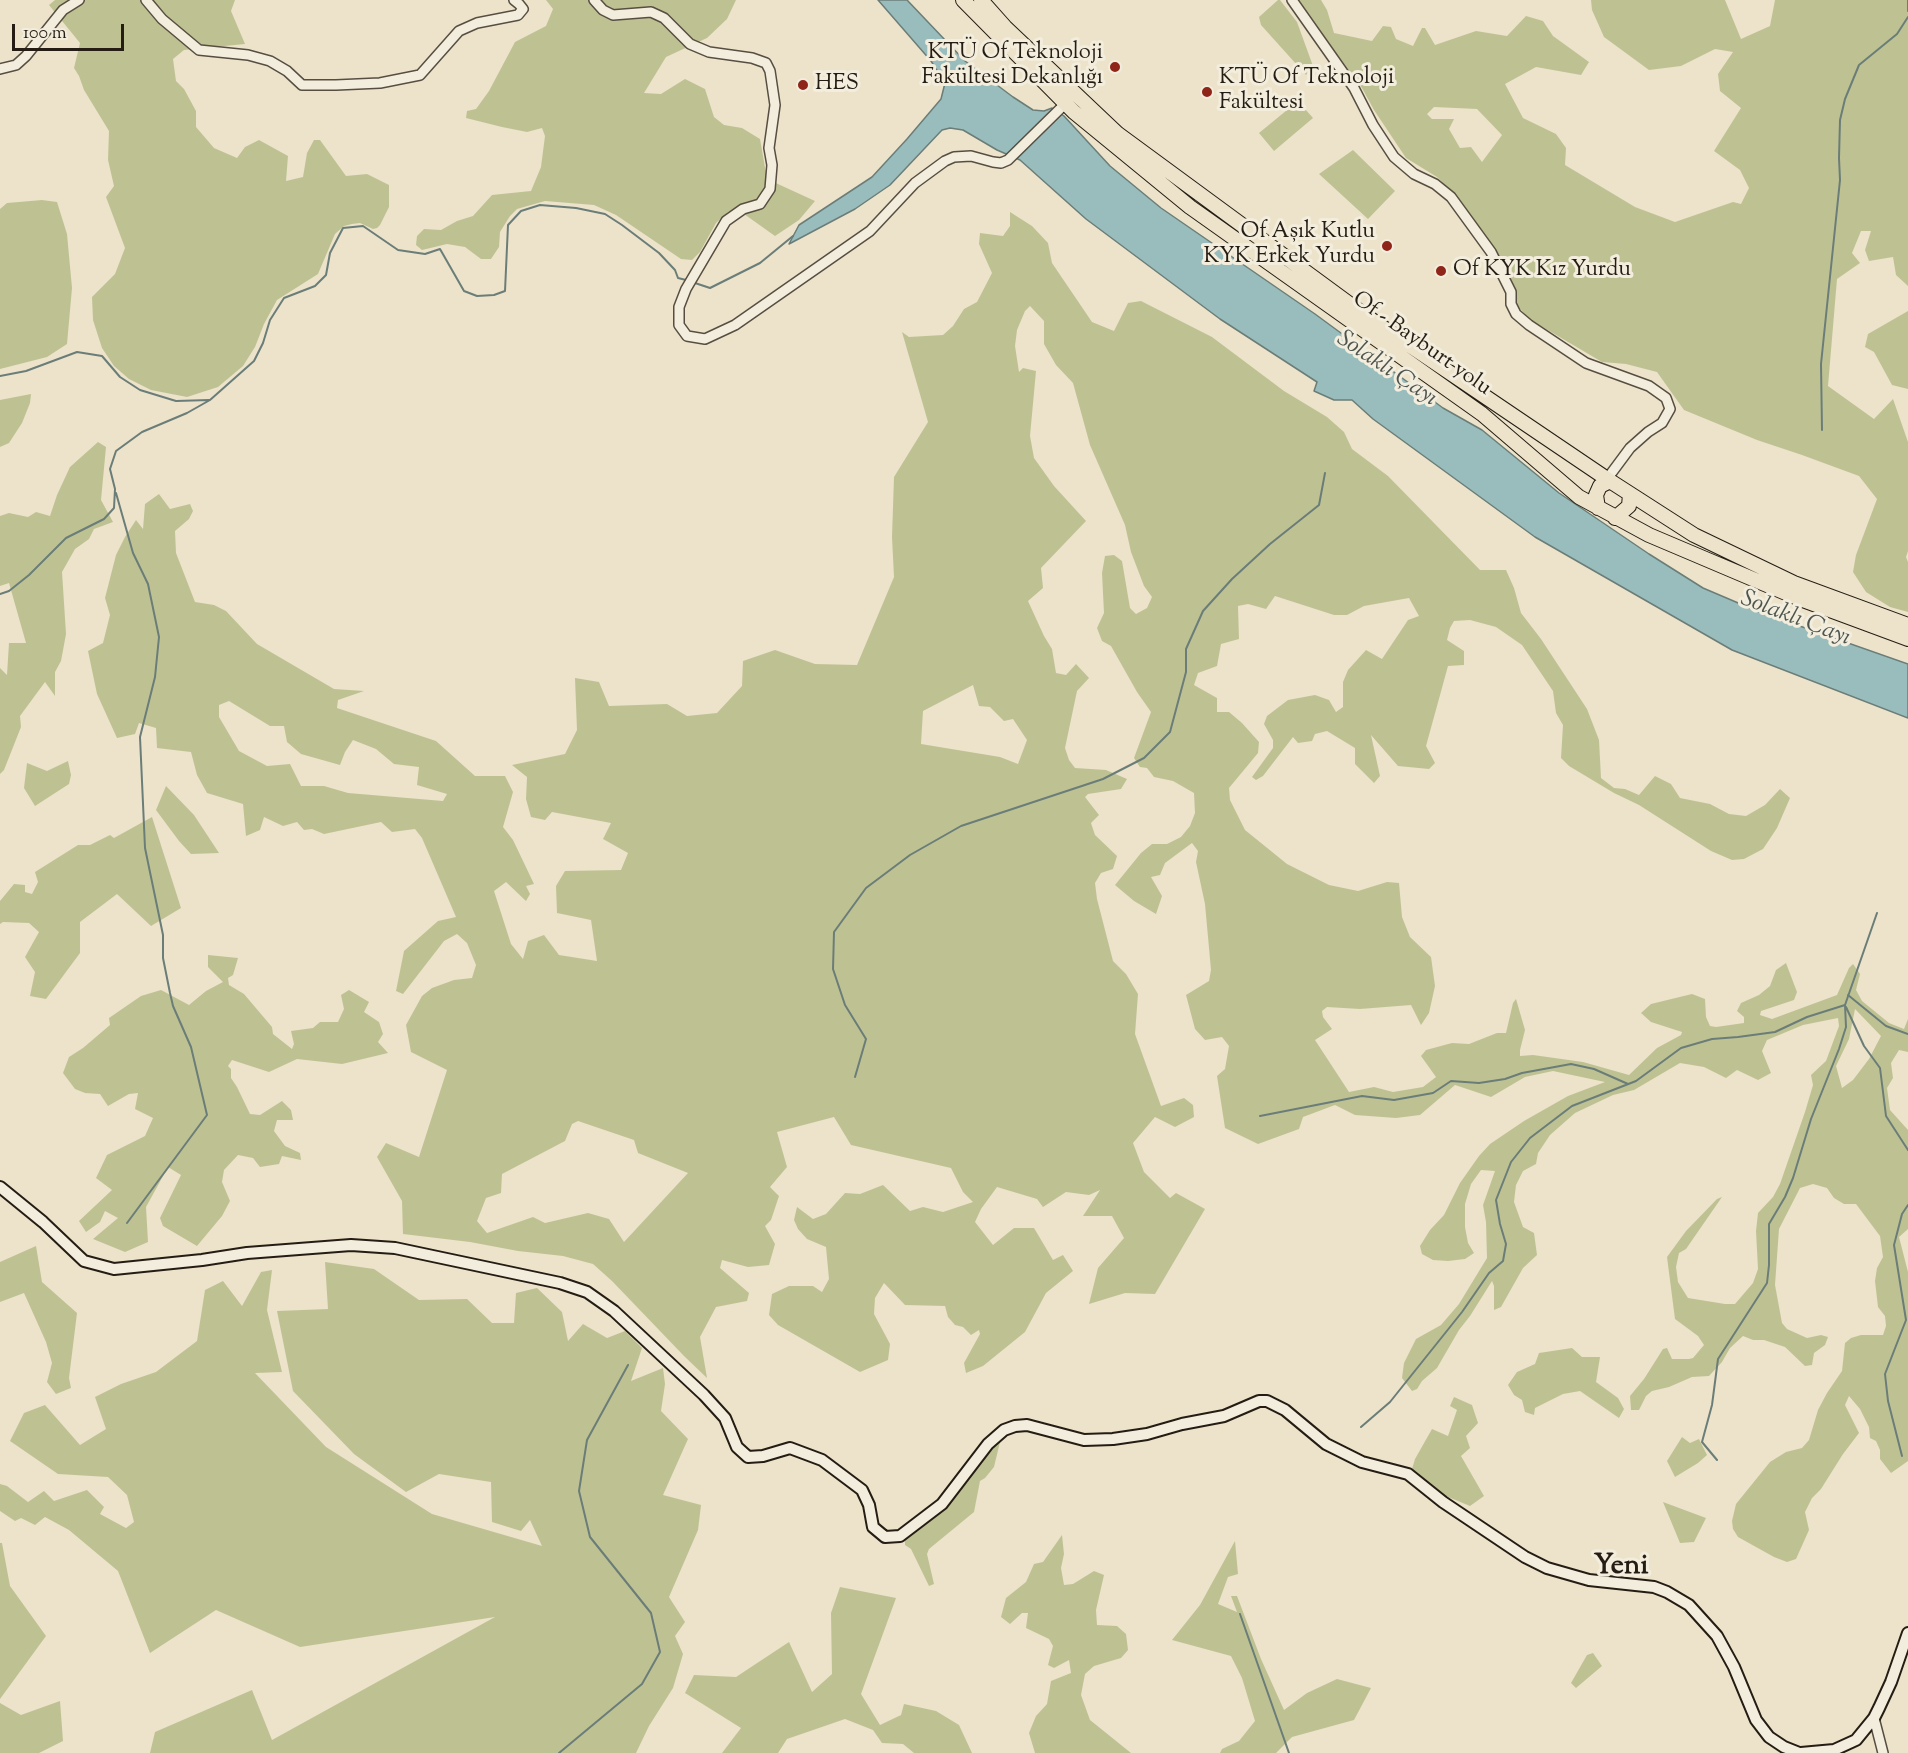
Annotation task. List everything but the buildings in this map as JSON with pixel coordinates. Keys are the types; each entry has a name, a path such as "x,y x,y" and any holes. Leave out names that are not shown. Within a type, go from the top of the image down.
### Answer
{"highway":[{"name":"Of - Bayburt yolu","path":"963,0 1063,106 1190,207 1482,414 1579,496 1649,535 1800,599 1908,639"},
{"name":"Of - Bayburt yolu","path":"981,0 1005,27 1118,134 1364,314 1609,480 1694,535 1794,583 1908,625"},
{"path":"1598,508 1596,495 1600,486 1609,480"},
{"path":"1615,518 1629,506 1630,494"}],"main road":[{"path":"0,1187 43,1222 84,1261 114,1269 247,1253 351,1245 395,1248 560,1283 587,1292 614,1311 705,1395 725,1418 737,1446 748,1456 763,1456 790,1448 822,1460 862,1490 869,1506 873,1527 885,1537 900,1536 942,1504 988,1444 1004,1430 1015,1426 1027,1425 1084,1440 1113,1438 1147,1434 1224,1416 1259,1401 1268,1401 1285,1410 1326,1444 1362,1462 1408,1474 1443,1502 1525,1557 1547,1568 1589,1580 1654,1587 1689,1605 1717,1636 1734,1667 1756,1720 1769,1737 1784,1747 1800,1753 1834,1750 1856,1740 1875,1718 1891,1682 1908,1633"}],"street":[{"path":"0,69 16,65 63,10 79,0"},
{"path":"146,0 162,19 199,50 248,55 270,61 287,71 302,85 336,86 380,83 420,75 459,31 477,23 518,15 523,9 514,0"},
{"path":"594,0 603,10 613,15 651,12 664,18 690,44 716,54 752,58 766,63 770,71 775,105 769,148 772,165 770,189 760,204 743,209 726,221 686,289 679,307 679,325 687,336 705,339 735,325 870,231 915,183 945,161 954,157 971,156 1001,163 1008,160 1063,106"},
{"path":"1292,0 1354,88 1373,125 1394,157 1414,174 1435,184 1451,197 1491,252 1511,292 1510,304 1516,314 1586,363 1649,386 1666,398 1670,409 1662,423 1630,448 1609,480"},
{"path":"1875,1718 1883,1753"}],"green space":[{"path":"55,0 235,0 231,11 245,44 184,50 173,59 176,81 184,89 196,111 196,127 214,148 237,158 245,147 259,140 288,156 286,181 303,177 307,153 314,140 320,140 346,176 367,174 389,185 389,207 380,225 373,229 360,223 352,224 344,226 335,234 318,274 277,300 255,347 243,366 218,387 187,397 151,390 129,379 114,366 102,348 93,320 92,297 115,274 125,248 106,197 114,186 108,160 109,131 84,90 74,68 80,43 49,5"},
{"path":"546,0 736,0 727,19 707,38 666,57 644,93 661,94 685,79 705,89 714,117 724,125 742,128 760,139 767,179 815,201 799,220 775,236 737,209 728,212 716,223 700,252 692,260 681,259 616,215 594,205 545,201 517,209 510,216 500,232 499,247 491,259 481,259 465,247 447,244 422,250 416,245 417,236 424,229 441,230 457,221 473,216 492,195 531,191 541,167 545,136 542,128 527,132 466,118 467,111 476,109 489,91 515,42 546,26 553,9"},
{"path":"1278,0 1297,22 1313,66 1306,75 1261,25 1259,17"},
{"path":"1297,0 1321,0 1327,10 1334,33 1372,41 1383,26 1391,27 1396,39 1413,46 1422,28 1425,28 1435,45 1476,31 1507,36 1526,16 1543,21 1553,36 1589,62 1581,75 1536,67 1505,84 1523,118 1556,134 1566,148 1565,165 1635,207 1675,222 1733,202 1741,204 1749,188 1740,170 1714,151 1741,108 1720,91 1718,74 1733,52 1715,49 1681,66 1649,70 1604,37 1592,10 1591,0 1725,0 1741,39 1770,26 1775,0 1908,0 1908,286 1896,275 1893,257 1869,261 1865,250 1871,231 1861,231 1852,253 1860,263 1837,279 1828,386 1874,419 1893,399 1908,442 1908,551 1906,557 1908,562 1908,612 1890,607 1866,592 1853,572 1856,555 1877,499 1859,476 1757,440 1684,410 1657,372 1626,364 1602,362 1529,319 1517,305 1515,287 1491,243 1456,195 1437,177 1406,158 1362,88","holes":["1434,107 1477,109 1502,135 1482,162 1471,147 1460,148 1449,129 1454,119 1432,119 1427,114"]},
{"path":"1298,101 1313,118 1274,151 1259,133"},
{"path":"1353,150 1395,191 1368,219 1319,174"},
{"path":"42,200 57,202 67,234 72,288 67,344 47,357 0,369 0,209 7,203"},
{"path":"1010,212 1032,226 1048,243 1052,263 1092,322 1114,331 1128,303 1141,301 1212,337 1284,391 1327,417 1344,432 1352,449 1388,476 1480,570 1506,570 1521,613 1587,709 1599,740 1601,778 1614,788 1625,789 1639,795 1655,776 1671,784 1680,798 1710,804 1729,814 1746,816 1765,805 1780,789 1790,798 1777,828 1763,849 1744,859 1732,860 1711,851 1639,805 1569,766 1561,758 1563,725 1556,713 1553,691 1522,645 1496,627 1470,620 1454,621 1450,628 1447,640 1464,651 1464,665 1448,666 1426,746 1435,763 1429,769 1398,766 1371,735 1380,776 1374,783 1355,764 1355,748 1327,731 1315,734 1312,741 1298,743 1293,737 1263,776 1256,780 1252,777 1273,748 1273,740 1264,724 1267,716 1288,700 1315,695 1329,700 1336,712 1343,707 1343,682 1348,670 1366,650 1382,659 1408,620 1419,616 1409,598 1364,606 1347,615 1334,615 1275,596 1266,609 1248,604 1238,606 1239,639 1221,644 1217,666 1198,673 1194,685 1217,698 1217,712 1229,712 1259,742 1258,753 1229,788 1230,800 1245,830 1287,864 1329,885 1358,891 1387,882 1399,883 1402,917 1410,937 1431,957 1435,986 1429,1013 1421,1025 1411,1005 1360,1009 1327,1007 1322,1011 1323,1017 1332,1029 1315,1040 1349,1092 1374,1087 1393,1092 1423,1087 1436,1077 1421,1056 1426,1050 1452,1043 1469,1044 1497,1033 1506,1033 1516,999 1525,1030 1520,1056 1533,1055 1583,1062 1629,1075 1657,1048 1681,1035 1682,1032 1651,1022 1641,1013 1651,1004 1692,994 1705,999 1706,1017 1710,1026 1744,1023 1744,1017 1737,1011 1741,1003 1759,995 1770,986 1776,970 1786,963 1797,992 1794,1000 1761,1011 1760,1015 1772,1019 1837,995 1853,964 1860,974 1856,990 1862,1001 1889,1023 1904,1029 1908,1019 1908,1052 1899,1050 1891,1063 1893,1078 1887,1088 1890,1110 1908,1130 1908,1229 1899,1237 1908,1272 1908,1461 1891,1473 1880,1459 1880,1450 1876,1441 1870,1438 1869,1427 1860,1409 1849,1396 1845,1405 1859,1433 1821,1489 1812,1498 1805,1512 1809,1530 1796,1559 1787,1562 1738,1537 1733,1529 1732,1521 1736,1504 1770,1462 1786,1452 1802,1448 1809,1440 1818,1410 1842,1371 1845,1343 1861,1335 1883,1335 1886,1326 1885,1316 1878,1307 1875,1281 1877,1268 1883,1257 1880,1236 1856,1204 1844,1204 1834,1198 1827,1188 1813,1184 1800,1188 1779,1229 1775,1285 1782,1323 1787,1329 1807,1338 1821,1335 1828,1337 1825,1345 1814,1353 1812,1365 1805,1366 1785,1347 1743,1336 1730,1348 1722,1362 1709,1376 1692,1377 1669,1387 1652,1391 1646,1396 1639,1410 1631,1410 1630,1396 1663,1349 1667,1348 1672,1359 1689,1359 1693,1358 1704,1345 1698,1336 1675,1319 1667,1257 1686,1231 1717,1199 1722,1197 1686,1249 1679,1253 1676,1267 1678,1282 1688,1298 1725,1304 1735,1304 1753,1283 1758,1269 1756,1231 1758,1213 1773,1197 1780,1184 1813,1085 1811,1075 1826,1061 1839,1026 1838,1018 1803,1025 1767,1040 1762,1051 1771,1073 1758,1080 1737,1070 1726,1078 1704,1067 1680,1063 1634,1090 1613,1095 1575,1113 1550,1135 1538,1153 1536,1164 1523,1171 1516,1185 1514,1202 1523,1227 1534,1233 1537,1255 1523,1268 1501,1307 1494,1310 1492,1281 1437,1368 1422,1381 1417,1389 1412,1391 1402,1378 1404,1363 1416,1339 1441,1325 1459,1304 1487,1258 1483,1205 1495,1171 1481,1170 1471,1184 1465,1204 1465,1227 1468,1243 1474,1253 1465,1259 1433,1260 1422,1254 1420,1246 1430,1230 1444,1215 1460,1183 1490,1144 1568,1096 1605,1082 1553,1071 1525,1077 1491,1097 1455,1085 1420,1115 1396,1118 1355,1115 1335,1105 1303,1117 1299,1129 1258,1144 1225,1128 1217,1076 1225,1069 1229,1046 1222,1037 1205,1040 1195,1029 1186,995 1209,981 1211,970 1205,904 1196,862 1198,851 1192,843 1165,863 1160,875 1151,877 1162,896 1156,914 1134,901 1115,885 1141,853 1152,844 1167,844 1181,837 1190,826 1195,813 1194,793 1173,781 1154,777 1147,768 1140,767 1134,758 1151,712 1111,646 1102,641 1097,628 1104,613 1102,573 1105,556 1114,555 1122,561 1130,608 1136,614 1147,608 1152,597 1144,586 1131,552 1125,525 1090,445 1073,383 1056,365 1044,344 1044,321 1030,306 1025,311 1017,330 1015,346 1019,372 1023,368 1036,371 1030,436 1034,458 1054,486 1086,521 1041,568 1043,588 1028,601 1052,649 1056,673 1066,675 1076,664 1089,678 1077,691 1065,748 1069,760 1075,768 1106,770 1127,779 1121,789 1088,794 1085,797 1099,815 1091,823 1095,835 1117,856 1113,869 1101,873 1095,883 1097,899 1113,961 1126,974 1138,994 1135,1034 1161,1106 1184,1098 1193,1105 1194,1117 1175,1127 1155,1117 1133,1143 1144,1172 1170,1198 1176,1193 1205,1209 1155,1294 1125,1293 1089,1304 1098,1268 1124,1238 1112,1216 1083,1216 1100,1190 1089,1195 1066,1192 1043,1207 1037,1199 997,1187 981,1209 975,1222 993,1245 1014,1228 1034,1228 1053,1260 1063,1255 1073,1271 1046,1293 1025,1332 983,1366 966,1373 964,1363 980,1334 979,1330 971,1335 963,1327 955,1325 948,1317 945,1306 905,1305 884,1283 875,1298 874,1314 890,1344 888,1360 860,1372 778,1325 769,1315 772,1294 789,1286 813,1286 822,1292 829,1279 826,1247 807,1239 798,1229 794,1220 797,1207 813,1219 826,1214 845,1193 860,1194 883,1185 910,1211 923,1207 943,1212 973,1202 963,1192 951,1168 851,1145 834,1117 777,1132 787,1167 770,1187 779,1196 771,1220 765,1226 775,1244 769,1265 748,1267 722,1260 720,1268 749,1293 747,1301 716,1307 700,1337 707,1378 593,1264 563,1256 403,1234 402,1201 377,1157 386,1143 419,1157 447,1070 411,1052 406,1025 422,996 432,988 454,980 472,978 476,965 467,943 457,934 444,941 403,994 396,991 404,951 438,921 456,917 422,838 415,829 392,832 381,822 324,834 312,829 304,830 297,822 283,826 264,817 260,830 246,836 243,804 207,793 197,775 191,752 157,748 156,728 139,723 135,734 117,738 97,694 88,651 103,643 110,615 105,598 116,555 125,537 136,520 143,529 145,504 159,494 170,509 190,504 193,511 189,519 175,531 176,553 195,602 214,605 226,611 257,644 334,689 364,691 338,700 337,708 436,741 475,776 505,776 513,792 503,827 513,840 534,884 526,886 530,894 526,901 506,882 494,891 511,944 523,959 528,941 544,935 559,955 597,961 591,920 557,913 556,886 565,871 621,870 628,853 603,839 611,823 552,812 545,820 531,817 526,799 527,777 512,765 565,754 577,730 575,678 599,682 609,706 667,704 687,716 717,713 742,686 743,661 775,650 815,664 857,665 894,577 892,537 894,477 928,422 902,332 909,337 943,335 953,326 964,309 977,302 992,273 979,244 980,233 1003,236 1010,226","holes":["973,685 979,706 990,707 1004,721 1013,719 1027,740 1018,764 1000,757 921,744 923,711","229,701 270,726 284,726 287,742 301,754 340,765 353,740 376,749 394,764 419,767 417,785 447,794 443,801 348,793 324,786 301,786 290,764 267,766 239,751 219,717 219,705","1855,1009 1881,1036 1869,1059 1853,1080 1842,1088 1836,1066 1849,1039","578,1121 634,1140 638,1153 688,1173 624,1242 609,1219 588,1213 545,1223 533,1217 487,1233 477,1221 486,1198 501,1193 502,1174 565,1141 572,1124"]},
{"path":"1908,311 1908,389 1892,385 1874,352 1865,347 1868,334"},
{"path":"31,394 22,423 9,443 0,447 0,400"},
{"path":"98,442 106,447 101,500 113,522 94,529 89,539 75,549 62,572 66,634 61,661 55,672 55,696 45,682 20,716 21,727 4,770 0,774 0,668 7,675 9,643 26,643 9,583 0,586 0,516 9,513 28,517 36,512 50,516 70,467"},
{"path":"68,761 71,775 69,784 35,806 24,788 27,763 47,771"},
{"path":"166,786 194,815 219,853 191,854 179,841 156,810"},
{"path":"152,817 181,908 151,926 117,894 80,922 80,953 46,999 30,996 35,972 25,957 39,932 29,923 3,922 0,924 0,901 14,884 25,885 25,892 32,894 38,882 35,872 78,845 90,845 110,835 114,838"},
{"path":"208,955 238,958 233,975 228,978 229,985 244,994 272,1027 273,1034 292,1049 294,1044 291,1031 313,1028 320,1022 338,1022 344,1009 341,995 349,990 369,1002 364,1012 379,1022 383,1034 378,1042 388,1053 342,1064 297,1059 269,1072 232,1060 228,1066 231,1069 231,1078 250,1114 260,1115 282,1101 291,1110 293,1120 277,1120 274,1131 285,1146 300,1153 301,1160 282,1156 279,1164 260,1167 253,1158 238,1155 224,1170 222,1182 230,1201 222,1216 197,1246 163,1226 160,1218 181,1175 168,1167 146,1207 148,1242 125,1252 93,1239 118,1218 105,1211 100,1222 86,1232 79,1221 112,1190 96,1178 107,1155 145,1136 153,1118 135,1109 138,1093 129,1094 108,1106 100,1094 85,1093 75,1089 63,1073 69,1057 110,1025 109,1018 141,996 161,990 189,1005 206,991 223,982 208,967"},
{"path":"36,1246 42,1282 77,1313 69,1378 71,1388 56,1394 47,1382 52,1363 46,1342 24,1293 0,1302 0,1262"},
{"path":"325,1262 374,1269 419,1300 467,1299 492,1323 514,1323 516,1293 537,1288 562,1312 568,1341 583,1324 607,1338 625,1331 642,1348 631,1381 663,1368 665,1384 661,1411 688,1439 663,1495 701,1505 698,1530 669,1597 685,1622 675,1636 683,1654 673,1688 649,1726 636,1753 150,1753 155,1732 252,1690 272,1740 495,1617 300,1647 216,1610 150,1653 118,1571 69,1530 45,1517 35,1525 21,1518 15,1521 0,1511 0,1484 7,1486 28,1502 44,1491 54,1501 87,1490 104,1507 100,1514 126,1528 134,1522 127,1495 108,1477 58,1474 10,1441 24,1413 45,1405 80,1445 106,1429 95,1397 121,1384 156,1372 197,1341 205,1290 223,1281 242,1306 261,1272 272,1270 267,1310 282,1372 255,1373 326,1447 432,1514 542,1546 530,1520 521,1531 492,1522 491,1482 439,1474 406,1492 354,1454 293,1391 277,1311 328,1309"},
{"path":"1572,1348 1582,1357 1600,1357 1596,1382 1618,1398 1624,1409 1619,1418 1580,1391 1563,1394 1535,1408 1534,1415 1525,1412 1522,1400 1514,1395 1508,1385 1517,1372 1535,1364 1539,1353"},
{"path":"1454,1397 1472,1405 1478,1423 1466,1436 1470,1448 1461,1456 1484,1496 1470,1506 1441,1494 1412,1469 1432,1429 1448,1436 1457,1410 1450,1406"},
{"path":"1682,1437 1690,1443 1699,1439 1707,1455 1675,1477 1667,1461"},
{"path":"1000,1442 994,1467 980,1481 974,1512 929,1549 927,1554 934,1584 929,1586 911,1549 905,1545 905,1537 991,1448"},
{"path":"1663,1502 1706,1518 1694,1542 1680,1543"},
{"path":"1062,1535 1064,1554 1061,1568 1064,1585 1073,1584 1094,1571 1104,1575 1096,1610 1097,1625 1117,1626 1126,1634 1128,1650 1121,1658 1094,1666 1085,1674 1081,1695 1090,1720 1131,1753 1035,1753 1029,1733 1036,1716 1047,1704 1051,1681 1071,1673 1069,1660 1054,1668 1048,1665 1053,1646 1049,1639 1026,1628 1028,1613 1022,1613 1010,1624 1001,1617 1006,1598 1026,1582 1034,1564 1043,1562"},
{"path":"1235,1541 1238,1574 1228,1577 1218,1604 1237,1612 1231,1596 1237,1596 1261,1659 1284,1710 1307,1693 1337,1679 1371,1688 1354,1720 1292,1737 1276,1753 1220,1753 1222,1749 1239,1741 1255,1721 1242,1678 1231,1656 1172,1640 1200,1605"},
{"path":"0,1543 2,1543 10,1586 46,1636 0,1699"},
{"path":"840,1587 896,1598 861,1694 880,1725 901,1715 904,1704 936,1711 959,1725 972,1753 914,1753 903,1744 882,1743 873,1730 845,1719 787,1739 778,1753 722,1753 741,1728 685,1693 694,1675 736,1677 789,1642 812,1692 832,1674 831,1613"},
{"path":"1593,1653 1602,1666 1576,1688 1571,1683 1587,1655"},
{"path":"60,1701 63,1741 39,1753 0,1753 0,1703 21,1715"}],"water":[{"name":"Solaklı Çayı","path":"878,0 907,0 965,61 1033,110 1044,111 1052,108 1064,116 1110,166 1161,208 1315,314 1443,408 1482,430 1559,493 1649,554 1703,588 1757,611 1908,664 1908,718 1732,650 1535,537 1373,419 1352,400 1334,400 1314,391 1317,382 1220,319 1086,219 1020,160 997,150 963,130 950,128 942,130 890,185 855,209 789,244 799,225 872,177 941,99 945,83 931,61"}],"waterway":[{"path":"1908,0 1908,11"},
{"path":"1822,430 1821,364 1840,180 1840,120 1845,99 1859,65 1897,34 1908,17"},
{"path":"0,594 9,591 29,575 66,538 104,519 114,508 115,489 110,469 116,451 142,432 187,413 210,400 254,361 263,343 270,320 284,298 315,286 326,275 330,253 343,228 363,226 398,250 425,254 440,249 464,291 477,296 494,295 505,291 508,225 521,211 540,205 576,208 605,214 622,225 659,253 675,270 678,278 686,280"},
{"path":"695,283 710,288 760,263 793,236"},
{"path":"0,376 26,371 77,352 102,356 120,377 140,390 176,401 209,400"},
{"path":"855,1077 866,1039 845,1005 833,969 834,932 866,888 910,855 961,826 1103,779 1144,758 1170,732 1186,672 1186,649 1203,611 1232,579 1270,544 1319,505 1325,473"},
{"path":"116,493 133,553 148,584 159,637 155,677 140,737 145,848 163,935 163,958 173,1006 191,1047 207,1115 127,1223"},
{"path":"1361,1427 1390,1402 1462,1312 1489,1273 1503,1261 1506,1244 1496,1200 1511,1162 1530,1138 1572,1106 1636,1081 1681,1048 1712,1039 1775,1032 1807,1017 1845,1005 1877,913"},
{"path":"1848,995 1886,1026 1908,1034"},
{"path":"1717,1460 1702,1442 1712,1405 1718,1359 1767,1283 1769,1224 1793,1178 1811,1119 1839,1049 1846,1027 1845,1005"},
{"path":"1846,1007 1864,1046 1880,1068 1886,1116 1908,1150"},
{"path":"1260,1116 1362,1096 1394,1100 1433,1093 1451,1081 1479,1083 1571,1064 1594,1069 1628,1084"},
{"path":"1902,1456 1888,1401 1885,1374 1906,1320 1894,1245 1902,1214 1908,1205"},
{"path":"559,1753 642,1684 660,1652 651,1613 590,1537 579,1491 587,1440 628,1365"},
{"path":"1240,1614 1289,1753"}],"place":[{"name":"KTÜ Of Teknoloji Fakültesi Dekanlığı","path":"1115,67"},
{"name":"HES","path":"803,85"},
{"name":"KTÜ Of Teknoloji Fakültesi","path":"1207,92"},
{"name":"Of Aşık Kutlu KYK Erkek Yurdu","path":"1387,246"},
{"name":"Of KYK Kız Yurdu","path":"1441,271"}],"district":[{"name":"Yeni","path":"1621,1568"}]}
